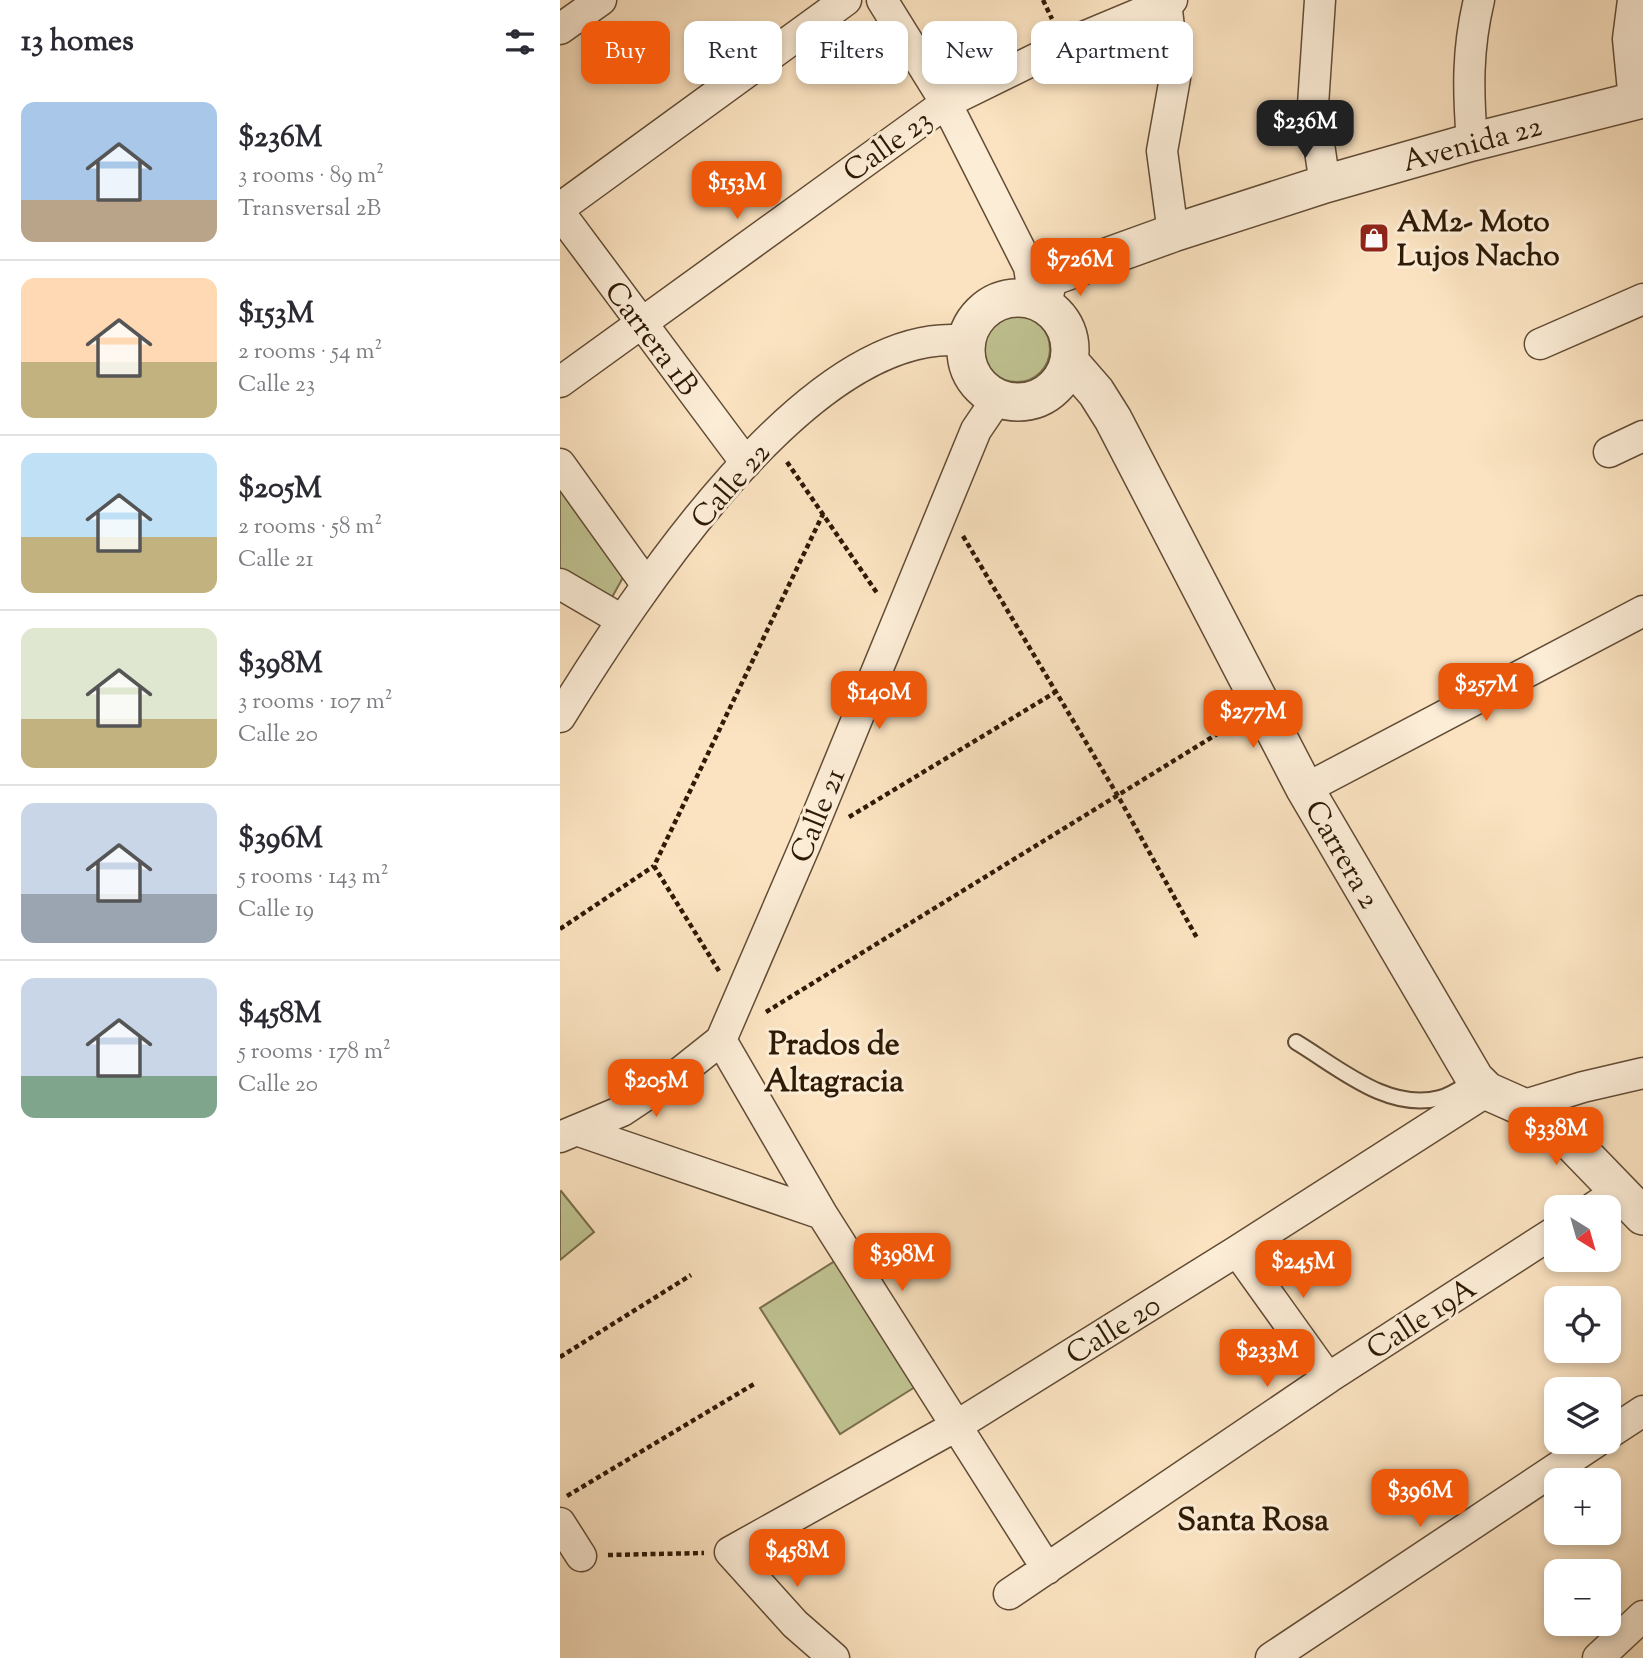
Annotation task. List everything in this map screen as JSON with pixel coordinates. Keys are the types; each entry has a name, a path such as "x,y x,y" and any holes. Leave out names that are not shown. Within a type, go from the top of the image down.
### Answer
{"street":[{"path":"564,17 601,0"},
{"path":"560,210 846,0"},
{"path":"882,0 946,103 1028,267 1038,302 1063,324 1070,344 1069,362 1063,377 1043,396 1017,403 998,398 984,390 972,376 966,359 966,341 977,317 991,305 1008,299 1038,302"},
{"path":"1320,0 1313,105 1325,184"},
{"path":"1472,142 1468,85 1470,38 1479,0"},
{"path":"1633,0 1628,39 1639,100"},
{"path":"1169,1 1175,78 1162,151 1173,233"},
{"name":"Calle 23","path":"560,382 946,103 1064,45 1169,1"},
{"name":"Avenida 22","path":"1038,302 1047,283 1054,276 1173,233 1325,184 1472,142 1639,100"},
{"name":"Carrera 1B","path":"560,210 639,323 746,463"},
{"path":"1540,344 1643,299"},
{"name":"Calle 22","path":"560,717 620,619 646,584 770,437 814,397 869,362 922,342 943,338 966,341"},
{"name":"Carrera 2","path":"1069,362 1097,392 1305,789 1481,1085"},
{"name":"Calle 21","path":"721,1040 806,844 895,620 976,430 998,398"},
{"path":"1609,452 1643,436"},
{"path":"560,464 646,584"},
{"path":"560,584 620,619"},
{"path":"1305,789 1643,611"},
{"path":"569,1134 622,1111 682,1071 721,1040 822,1214 1047,1569"},
{"path":"1525,1105 1583,1087 1643,1073"},
{"path":"1481,1085 1548,1118 1612,1195"},
{"name":"Calle 20","path":"730,1552 956,1426 1237,1251 1481,1085"},
{"path":"569,1134 822,1214"},
{"name":"Calle 19A","path":"1009,1594 1328,1378 1544,1239"},
{"path":"1237,1251 1328,1378"},
{"path":"1621,1425 1643,1411"},
{"path":"1271,1658 1578,1454"},
{"path":"560,1523 580,1556"},
{"path":"730,1552 795,1624 834,1658"},
{"path":"1598,1658 1639,1627"}],"lane":[{"path":"1296,1042 1383,1095 1415,1101 1442,1098 1481,1085"}],"path":[{"path":"770,437 895,620"},
{"path":"944,505 1118,796 1197,938"},
{"path":"560,929 654,866 823,514"},
{"path":"806,844 1054,692"},
{"path":"721,1040 1262,706"},
{"path":"654,866 737,1002"},
{"path":"560,1357 691,1275"},
{"path":"560,1500 754,1384"},
{"path":"580,1556 730,1552"}],"green space":[{"path":"1017,316 1040,326 1050,349 1040,372 1017,382 994,372 984,349 994,326"},
{"path":"560,485 626,572 610,601 560,573"},
{"path":"560,1192 594,1232 560,1260"},
{"path":"835,1261 915,1387 840,1434 760,1308"}],"place":[{"name":"AM2- Moto Lujos Nacho","path":"1374,238"}],"district":[{"name":"Prados de Altagracia","path":"834,1062"},
{"name":"Santa Rosa","path":"1253,1519"}]}
